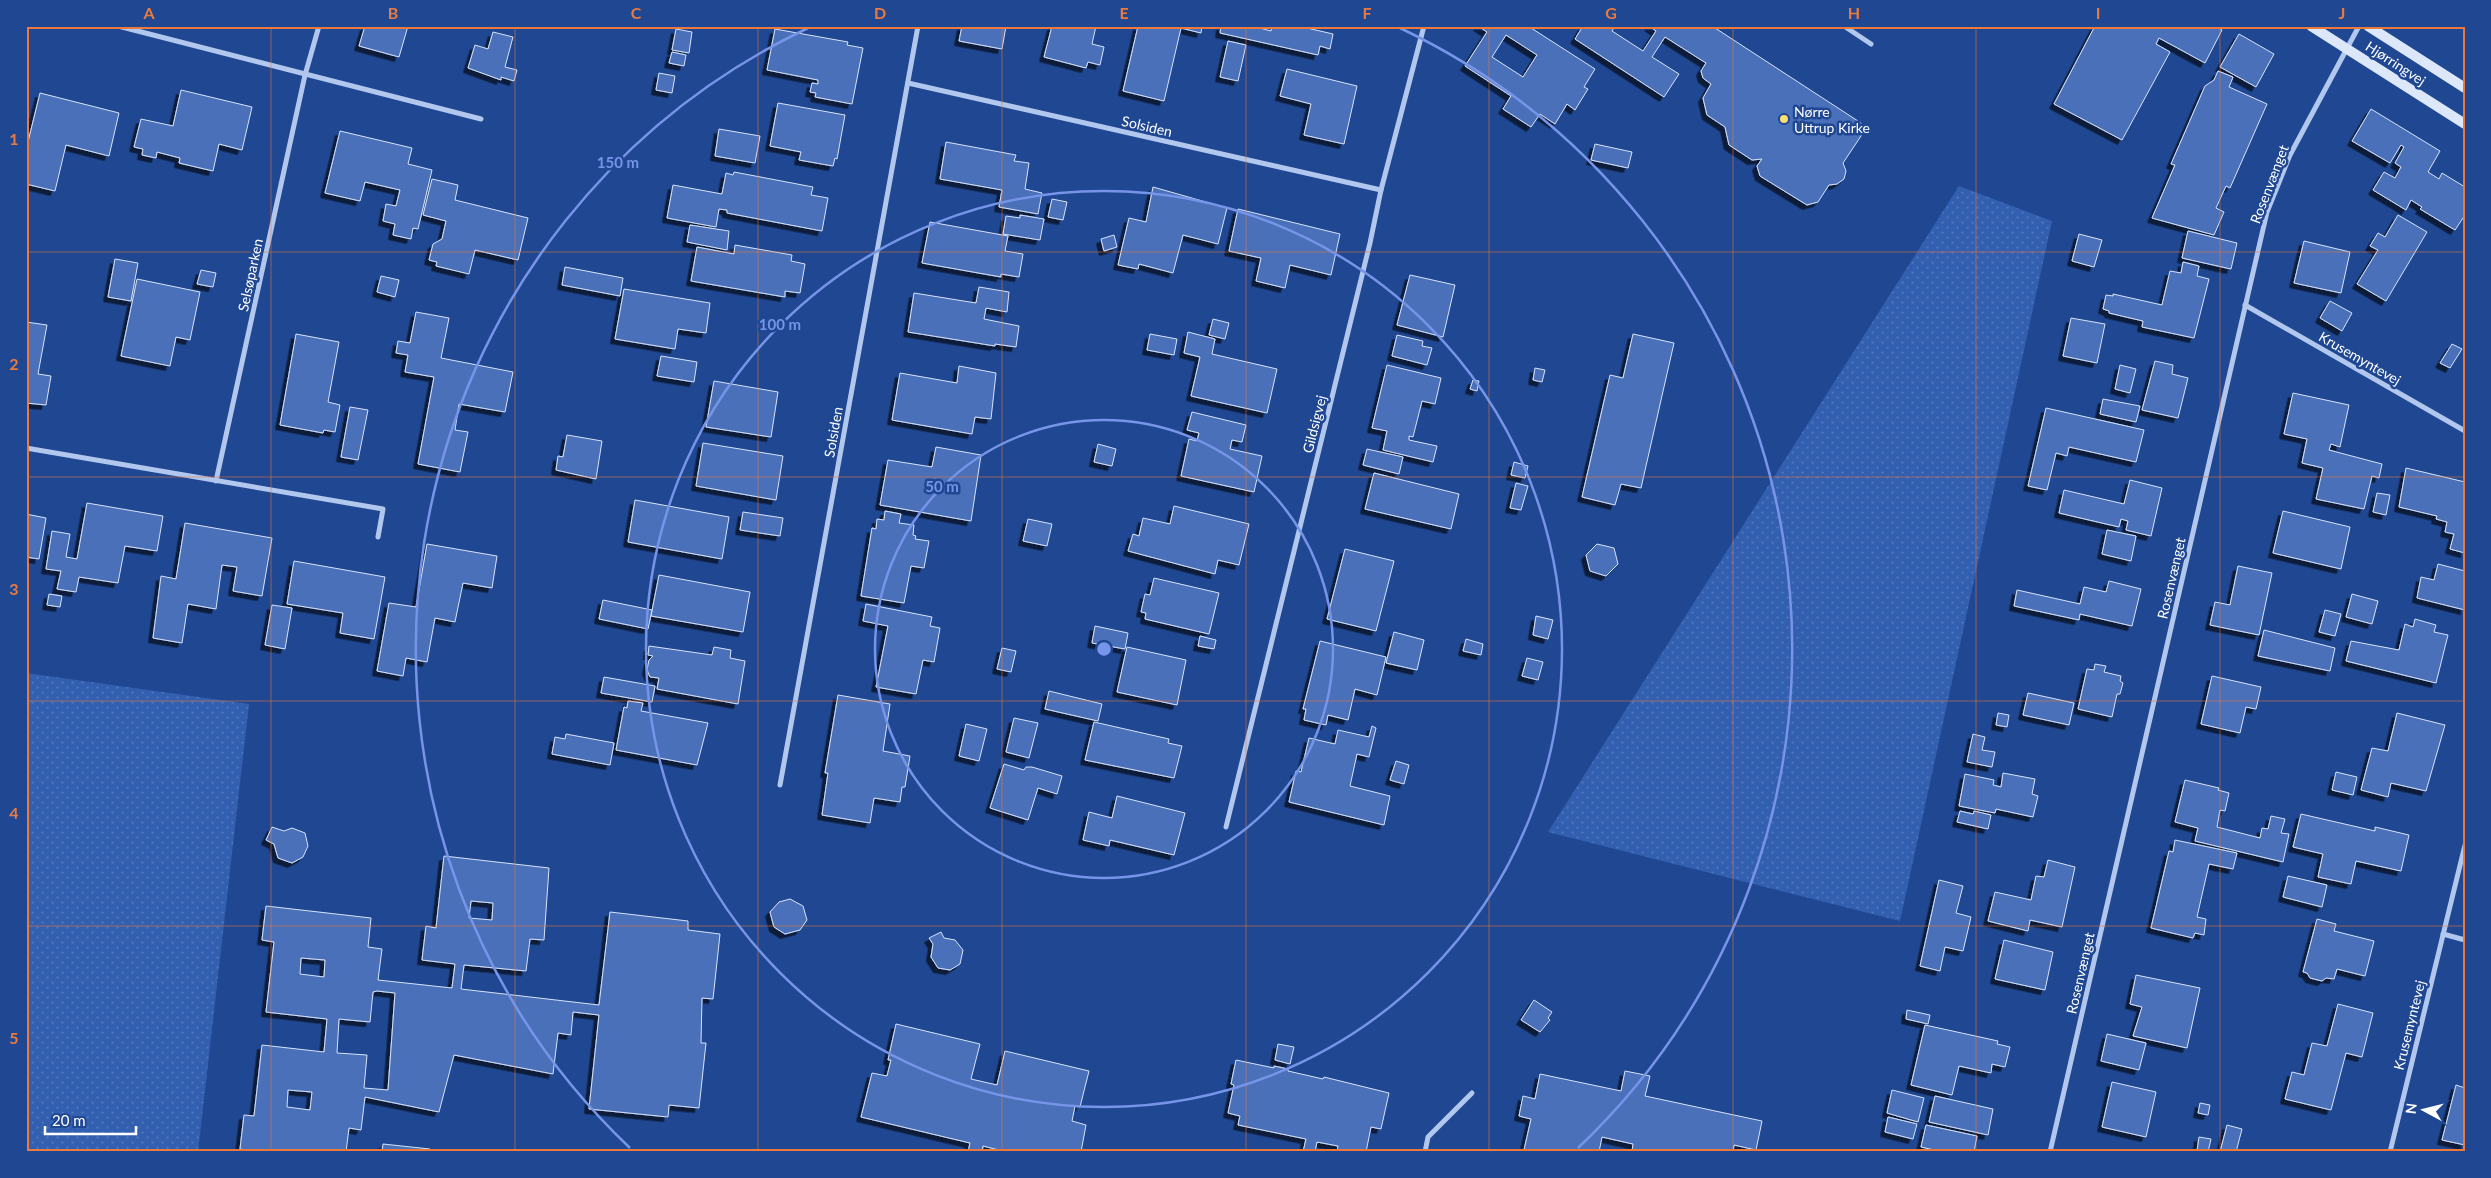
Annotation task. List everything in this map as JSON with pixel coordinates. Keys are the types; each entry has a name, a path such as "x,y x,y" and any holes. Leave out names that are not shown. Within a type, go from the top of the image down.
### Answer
{"main road":[{"name":"Hjørringvej","path":"2311,26 2465,124"},
{"name":"Hjørringvej","path":"2368,26 2465,88"}],"street":[{"path":"118,26 481,119"},
{"name":"Selsøparken","path":"216,481 305,75 319,26"},
{"name":"Solsiden","path":"780,785 918,26"},
{"name":"Gildsigvej","path":"1226,827 1370,243 1381,190 1424,26"},
{"path":"1844,26 1871,44"},
{"name":"Rosenvænget","path":"2050,1152 2267,212 2290,155 2359,26"},
{"name":"Solsiden","path":"908,83 1381,190"},
{"name":"Krusemyntevej","path":"2245,305 2465,431"},
{"path":"26,448 383,509 378,537"},
{"name":"Krusemyntevej","path":"2390,1152 2465,845"},
{"path":"2443,934 2465,940"},
{"path":"1425,1152 1428,1137 1472,1093"}],"shaded area":[{"path":"1959,186 2052,221 1900,921 1548,832"},
{"path":"26,673 249,704 198,1152 26,1152"}],"building":[{"path":"365,26 408,26 399,57 359,46"},
{"path":"962,26 1006,26 1002,49 959,41"},
{"path":"1052,26 1096,26 1092,44 1104,47 1100,65 1088,62 1086,68 1044,57"},
{"path":"1138,26 1202,26 1201,33 1181,28 1164,101 1123,91"},
{"path":"1221,26 1252,26 1271,31 1272,26 1308,26 1307,28 1333,34 1330,49 1320,46 1318,55 1220,33"},
{"path":"1478,26 1528,26 1595,69 1584,87 1588,89 1575,110 1567,104 1555,124 1540,114 1531,127 1503,109 1511,96 1465,66 1487,32","holes":["1506,35 1537,55 1523,77 1492,57"]},
{"name":"Nørre Uttrup Kirke","path":"1583,26 1615,26 1612,31 1643,51 1656,31 1649,26 1712,26 1861,123 1863,133 1843,163 1846,171 1844,179 1837,184 1829,185 1818,202 1807,205 1760,176 1757,166 1762,159 1752,160 1729,145 1725,127 1707,115 1703,98 1711,84 1703,78 1701,71 1706,63 1665,37 1652,57 1679,74 1664,97 1575,39"},
{"path":"2095,26 2216,26 2222,30 2205,63 2159,38 2156,44 2170,52 2122,140 2054,104"},
{"path":"676,29 692,32 689,53 672,50"},
{"path":"775,29 848,42 847,45 863,48 852,104 815,97 816,93 810,92 812,83 818,84 818,80 767,70"},
{"path":"493,32 513,37 505,67 517,70 514,81 501,77 501,80 468,68 475,45 488,49"},
{"path":"2239,34 2274,54 2256,87 2220,67"},
{"path":"1228,41 1246,45 1238,81 1220,77"},
{"path":"672,52 686,55 684,66 669,63"},
{"path":"1287,69 1357,86 1344,144 1304,135 1311,104 1280,96"},
{"path":"2218,71 2233,77 2229,87 2267,104 2230,188 2226,186 2216,208 2224,212 2214,235 2152,218 2175,165 2171,164 2205,86 2214,80"},
{"path":"659,73 675,76 672,93 656,90"},
{"path":"181,90 252,107 242,150 219,144 213,171 179,163 180,158 157,152 156,158 142,155 143,149 134,147 141,119 173,126"},
{"path":"40,93 119,113 109,156 66,145 55,191 26,184 26,150"},
{"path":"778,103 845,115 837,159 835,158 833,166 799,160 801,152 770,146"},
{"path":"2371,109 2440,151 2428,172 2439,179 2442,173 2465,187 2465,215 2455,230 2420,209 2422,207 2411,200 2406,210 2373,190 2384,172 2395,178 2401,167 2395,163 2404,147 2401,145 2390,163 2352,141"},
{"path":"719,129 760,136 755,163 715,156"},
{"path":"340,131 412,148 408,164 432,170 418,229 413,228 411,239 393,235 395,224 383,221 386,204 396,206 400,190 365,182 360,201 325,193"},
{"path":"946,142 1016,155 1014,161 1029,163 1025,189 1042,193 1038,214 999,207 1002,190 940,179"},
{"path":"1595,144 1632,152 1628,168 1591,160"},
{"path":"734,172 813,187 811,195 828,198 822,231 727,213 727,210 719,209 716,227 667,218 673,185 722,194 726,173 733,175"},
{"path":"432,179 458,185 455,200 528,218 518,260 475,250 469,274 436,266 437,262 429,260 433,244 442,239 446,221 423,215"},
{"path":"1153,187 1227,208 1218,244 1183,235 1173,273 1139,264 1138,269 1118,265 1129,218 1146,222"},
{"path":"1052,199 1067,202 1063,220 1048,217"},
{"path":"1238,209 1340,234 1331,275 1290,265 1285,288 1256,281 1261,258 1229,251"},
{"path":"1020,215 1044,219 1040,240 1003,234 1006,216 1020,218"},
{"path":"2398,215 2427,232 2386,301 2357,284 2378,250 2370,246 2378,233 2385,237"},
{"path":"930,222 1008,236 1005,251 1023,254 1019,277 1001,274 1001,277 922,263"},
{"path":"690,225 729,231 727,250 687,242"},
{"path":"2188,231 2237,243 2231,269 2182,258"},
{"path":"2079,234 2102,240 2094,267 2072,261"},
{"path":"1114,235 1117,247 1104,251 1101,239"},
{"path":"2304,241 2350,252 2341,293 2294,283"},
{"path":"735,245 792,255 791,261 805,264 800,293 785,291 785,297 691,281 697,247 734,254"},
{"path":"115,259 138,263 131,301 108,297"},
{"path":"2183,262 2199,266 2197,276 2209,279 2194,338 2142,327 2143,321 2109,313 2109,311 2103,309 2106,295 2113,296 2113,294 2162,305 2170,271 2181,273"},
{"path":"565,267 623,278 620,296 562,285"},
{"path":"201,270 216,273 213,287 197,284"},
{"path":"1410,275 1455,285 1443,337 1397,325"},
{"path":"381,276 399,280 395,297 377,292"},
{"path":"137,279 200,292 190,340 176,337 170,366 121,356"},
{"path":"979,287 1009,292 1007,312 986,308 984,319 1019,326 1016,347 995,344 995,346 908,332 914,293 976,303"},
{"path":"624,289 710,303 706,333 678,329 675,349 615,339"},
{"path":"2330,301 2352,313 2342,331 2320,318"},
{"path":"416,312 449,318 441,358 513,372 505,412 459,404 455,430 468,432 460,472 418,464 434,377 405,372 408,355 396,353 398,341 410,343"},
{"path":"2071,318 2105,324 2097,363 2063,356"},
{"path":"1213,319 1229,323 1225,339 1209,335"},
{"path":"26,322 47,325 38,374 51,376 46,405 26,403"},
{"path":"1188,332 1215,339 1212,354 1277,369 1267,413 1191,396 1200,357 1184,353"},
{"path":"296,334 339,342 328,402 340,405 335,432 324,430 323,433 280,425"},
{"path":"1150,334 1177,339 1174,355 1147,350"},
{"path":"1633,334 1674,343 1641,488 1621,484 1615,505 1582,497 1610,375 1623,378"},
{"path":"1397,335 1423,341 1422,346 1432,348 1427,365 1392,356"},
{"path":"2452,344 2462,349 2450,368 2440,363"},
{"path":"661,356 697,362 694,382 657,376"},
{"path":"2155,361 2173,365 2172,374 2188,378 2178,418 2142,410"},
{"path":"1387,365 1441,378 1435,404 1422,401 1413,437 1409,436 1409,440 1437,446 1433,462 1383,450 1387,431 1372,428"},
{"path":"2120,365 2136,369 2130,393 2115,389"},
{"path":"959,366 996,373 991,419 975,417 972,434 892,420 900,373 957,383"},
{"path":"1535,368 1545,370 1542,382 1533,380"},
{"path":"1473,380 1479,381 1477,391 1470,389"},
{"path":"714,381 778,392 771,437 706,427"},
{"path":"2293,393 2349,405 2340,447 2331,444 2329,450 2382,464 2379,478 2372,476 2364,509 2316,499 2323,468 2302,463 2307,439 2284,434"},
{"path":"2103,399 2140,406 2136,422 2100,414"},
{"path":"350,407 368,410 358,460 341,457"},
{"path":"2046,408 2144,430 2136,462 2069,447 2067,456 2056,453 2047,490 2028,486"},
{"path":"1192,412 1246,425 1242,442 1232,440 1230,449 1262,456 1254,492 1181,476 1189,439 1197,441 1199,433 1187,430"},
{"path":"567,435 602,441 596,479 556,470 558,456 563,457"},
{"path":"703,443 783,456 776,500 696,486"},
{"path":"1098,444 1116,449 1112,466 1094,462"},
{"path":"936,447 981,455 971,521 880,505 888,460 932,467"},
{"path":"1367,449 1403,457 1399,474 1363,465"},
{"path":"1514,462 1528,466 1525,478 1511,475"},
{"path":"2406,468 2465,482 2465,553 2450,549 2454,534 2445,532 2447,522 2436,519 2437,516 2399,507"},
{"path":"1374,473 1459,494 1451,529 1365,509"},
{"path":"2130,480 2162,488 2151,536 2126,530 2128,521 2121,519 2119,527 2059,513 2064,490 2124,504"},
{"path":"1516,483 1528,486 1521,510 1510,508"},
{"path":"2377,493 2390,495 2386,515 2373,512"},
{"path":"635,500 729,517 722,559 628,542"},
{"path":"87,503 163,516 157,551 125,546 118,583 79,577 76,592 57,589 61,571 46,569 52,531 70,534 66,557 77,559"},
{"path":"1174,506 1249,524 1239,565 1218,560 1215,574 1128,551 1133,534 1139,536 1143,518 1170,524"},
{"path":"885,511 901,514 899,523 914,525 913,535 916,536 915,539 929,541 924,568 911,566 904,603 861,596 872,528 876,529 877,519 884,520"},
{"path":"2283,511 2350,527 2341,569 2273,553"},
{"path":"743,512 783,518 780,536 740,530"},
{"path":"26,514 46,518 39,559 26,557"},
{"path":"1028,519 1052,524 1047,546 1023,541"},
{"path":"185,523 272,538 262,596 233,591 237,567 222,565 216,609 188,604 182,643 153,638 161,576 176,579"},
{"path":"2107,530 2136,536 2131,561 2102,554"},
{"path":"427,544 497,556 492,588 463,583 455,622 435,618 427,662 406,658 403,676 377,671 389,603 416,607"},
{"path":"1597,544 1614,548 1618,564 1606,576 1590,571 1586,555"},
{"path":"1345,549 1394,561 1376,631 1327,619"},
{"path":"294,561 385,577 374,639 340,633 343,613 287,604"},
{"path":"2438,564 2465,571 2465,610 2417,598 2421,577 2434,580"},
{"path":"2238,566 2272,573 2259,635 2210,625 2215,602 2230,605"},
{"path":"659,575 750,592 743,632 651,616"},
{"path":"1154,578 1219,593 1209,634 1145,619 1146,613 1141,612 1145,594 1150,595"},
{"path":"2109,581 2141,589 2132,626 2080,614 2079,620 2014,606 2017,590 2080,604 2084,587 2106,592"},
{"path":"49,594 62,596 60,607 47,605"},
{"path":"2352,594 2378,601 2372,624 2346,617"},
{"path":"603,600 652,610 648,629 599,619"},
{"path":"866,604 932,617 930,626 940,628 934,662 923,660 916,694 876,687 888,626 863,621"},
{"path":"272,605 292,608 285,649 265,645"},
{"path":"2325,610 2341,614 2335,636 2319,632"},
{"path":"1536,616 1553,620 1548,639 1533,635"},
{"path":"2415,619 2436,625 2434,632 2448,635 2436,683 2346,661 2351,641 2399,650 2405,624 2413,627"},
{"path":"1095,626 1128,633 1125,649 1092,643"},
{"path":"2264,630 2335,648 2330,671 2258,656"},
{"path":"1394,632 1424,640 1417,670 1386,663"},
{"path":"1200,636 1216,640 1214,649 1198,646"},
{"path":"1466,639 1483,644 1481,655 1463,651"},
{"path":"1320,641 1386,657 1377,695 1355,689 1348,720 1328,715 1326,725 1304,720 1306,709 1303,709"},
{"path":"649,646 712,655 714,647 731,650 730,658 745,661 738,704 657,689 659,678 650,677 647,670 649,660 653,656 648,655"},
{"path":"1127,647 1186,660 1177,705 1117,692"},
{"path":"1002,648 1016,651 1011,672 997,669"},
{"path":"1527,658 1543,662 1538,680 1522,676"},
{"path":"2095,664 2106,666 2104,672 2121,676 2120,681 2123,683 2120,694 2117,694 2112,717 2078,709 2087,669 2094,670"},
{"path":"2212,676 2261,687 2256,709 2246,707 2240,733 2201,724"},
{"path":"604,677 655,686 652,702 601,693"},
{"path":"1049,691 1102,704 1098,721 1045,709"},
{"path":"2028,693 2074,703 2069,725 2023,715"},
{"path":"838,695 890,704 883,751 910,756 905,787 902,787 900,802 874,798 870,823 822,815 828,773 825,773"},
{"path":"628,701 643,703 641,711 708,723 697,765 616,750 624,707 627,708"},
{"path":"1998,713 2009,715 2007,727 1996,725"},
{"path":"2397,713 2445,725 2426,791 2391,783 2388,797 2361,790 2372,748 2388,751"},
{"path":"1014,718 1038,723 1029,758 1006,752"},
{"path":"1094,722 1169,739 1168,743 1182,746 1174,778 1085,760"},
{"path":"966,724 987,729 979,761 959,756"},
{"path":"1372,726 1376,728 1369,757 1357,754 1350,786 1390,796 1384,825 1289,802 1296,771 1301,772 1309,738 1335,744 1338,730 1369,737"},
{"path":"566,734 614,743 610,765 552,754 555,737 565,739"},
{"path":"1973,734 1985,737 1982,750 1995,752 1992,767 1967,762"},
{"path":"1396,761 1409,765 1404,784 1390,780"},
{"path":"1004,764 1024,770 1026,767 1032,767 1062,776 1057,794 1038,788 1028,820 990,808"},
{"path":"2336,772 2357,777 2353,795 2332,790"},
{"path":"2003,773 2035,779 2032,794 2038,796 2033,817 1996,809 1995,813 1959,806 1965,774 1994,780 1993,785 2001,787"},
{"path":"2185,780 2219,788 2218,790 2229,793 2225,811 2220,810 2217,827 2260,838 2262,828 2268,829 2271,816 2285,819 2281,833 2289,834 2283,862 2195,841 2198,828 2175,822"},
{"path":"1117,796 1185,813 1174,855 1110,840 1109,846 1083,840 1089,812 1112,818"},
{"path":"1960,811 1973,814 1974,811 1991,815 1988,829 1957,822"},
{"path":"2301,814 2375,831 2375,827 2409,835 2401,871 2356,861 2351,884 2318,877 2323,854 2293,847"},
{"path":"272,827 284,831 292,828 305,833 308,846 303,857 292,863 278,858 274,844 266,840"},
{"path":"2175,840 2237,853 2233,869 2209,864 2197,917 2206,919 2204,935 2195,933 2193,938 2151,928 2169,851 2173,852"},
{"path":"444,856 549,868 544,940 530,939 526,971 464,965 461,989 599,1005 610,912 688,921 688,930 720,934 713,999 702,998 701,1043 706,1043 699,1108 669,1105 668,1117 589,1109 599,1015 573,1012 571,1035 558,1033 553,1074 454,1055 439,1112 365,1097 361,1130 349,1128 346,1152 263,1152 240,1149 244,1115 254,1116 262,1045 324,1052 327,1019 266,1012 274,942 262,940 266,906 371,918 368,947 382,949 378,980 452,988 455,964 422,960 426,926 436,928","holes":["471,901 493,903 492,920 469,918","301,958 325,960 324,977 300,974","373,992 395,993 388,1090 364,1088 367,1055 337,1053 339,1019 370,1022","288,1090 312,1092 310,1110 287,1107"]},
{"path":"2048,860 2075,867 2062,927 2030,920 2028,931 1988,921 1995,892 2031,900 2036,876 2044,877"},
{"path":"2288,876 2327,885 2322,907 2283,897"},
{"path":"1939,880 1963,886 1956,913 1971,917 1963,951 1945,947 1940,971 1920,966"},
{"path":"790,899 803,906 807,920 800,930 785,934 774,927 770,912 779,902"},
{"path":"2317,919 2336,924 2334,931 2374,941 2365,976 2337,969 2334,979 2326,978 2322,981 2310,978 2307,973 2303,972"},
{"path":"941,932 944,938 955,940 963,950 960,964 950,970 938,968 931,957 933,944 929,938"},
{"path":"2004,940 2053,952 2045,990 1995,979"},
{"path":"2136,975 2200,988 2187,1048 2133,1036 2142,1007 2130,1004"},
{"path":"1534,1000 1552,1012 1548,1018 1550,1020 1540,1032 1521,1020"},
{"path":"2338,1004 2373,1013 2362,1057 2346,1053 2331,1110 2285,1099 2292,1072 2304,1075 2312,1043 2327,1046"},
{"path":"1907,1010 1930,1015 1928,1024 1906,1019"},
{"path":"896,1024 980,1044 971,1079 997,1085 1005,1051 1089,1071 1080,1107 1075,1106 1072,1121 1086,1125 1081,1152 1007,1152 983,1146 982,1152 968,1152 970,1143 861,1117 872,1073 887,1076 891,1060 888,1060"},
{"path":"1925,1025 1998,1041 1997,1044 2010,1047 2005,1067 1992,1064 1991,1073 1959,1066 1952,1095 1911,1085"},
{"path":"2107,1034 2146,1043 2139,1070 2101,1061"},
{"path":"1278,1044 1294,1047 1290,1064 1275,1060"},
{"path":"1236,1060 1288,1069 1288,1071 1323,1079 1324,1077 1389,1093 1381,1129 1371,1127 1366,1152 1337,1152 1338,1146 1317,1142 1315,1152 1303,1152 1306,1139 1238,1125 1240,1116 1228,1113 1234,1085 1231,1084"},
{"path":"1625,1071 1650,1076 1645,1096 1762,1121 1756,1150 1734,1145 1733,1152 1632,1152 1633,1144 1602,1137 1599,1152 1524,1150 1531,1119 1519,1116 1523,1096 1535,1099 1540,1074 1621,1091"},
{"path":"2112,1082 2156,1092 2146,1137 2102,1127"},
{"path":"2456,1085 2465,1088 2465,1145 2442,1140"},
{"path":"1892,1090 1924,1098 1918,1122 1887,1113"},
{"path":"1935,1096 1993,1109 1988,1135 1929,1122"},
{"path":"2200,1103 2210,1105 2208,1115 2198,1113"},
{"path":"1888,1117 1917,1124 1913,1139 1885,1132"},
{"path":"1926,1125 1977,1136 1974,1152 1943,1152 1921,1147"},
{"path":"2227,1125 2242,1129 2236,1152 2220,1152"},
{"path":"2199,1137 2211,1139 2208,1152 2197,1151"},
{"path":"383,1144 430,1149 430,1152 382,1152"}],"place":[{"name":"Nørre Uttrup Kirke","path":"1784,119"}]}
